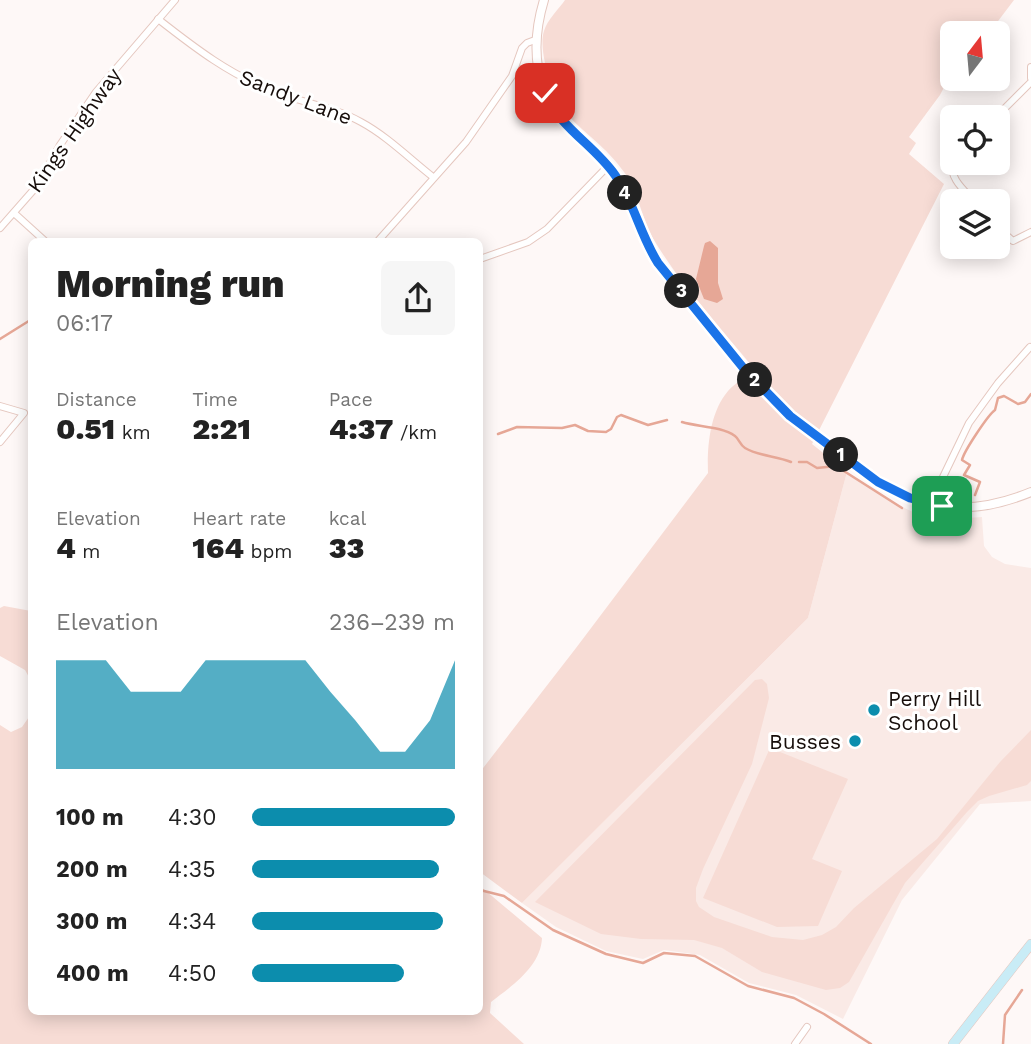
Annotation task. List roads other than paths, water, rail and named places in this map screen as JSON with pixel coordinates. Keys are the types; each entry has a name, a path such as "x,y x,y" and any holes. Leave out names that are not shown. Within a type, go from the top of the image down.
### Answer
{"main road":[{"path":"953,1044 1031,944"}],"street":[{"name":"Kings Highway","path":"0,228 37,186 86,105 175,0"},
{"path":"544,0 535,40 538,72 552,107 568,128 608,166 624,190 646,243 658,263 771,398 808,431 878,482 899,493 930,504 978,507 1000,503 1031,492"},
{"name":"Sandy Lane","path":"158,19 211,61 241,78 278,93 330,108 362,122 433,177"},
{"path":"380,238 466,142 512,76 524,46 535,40"},
{"path":"1007,105 1031,80 1031,67"},
{"path":"483,258 528,242 538,235 559,219 608,166"},
{"path":"952,175 963,189"},
{"path":"14,213 42,238"},
{"path":"1010,240 1018,240 1031,232"},
{"path":"930,504 969,423 998,383 1030,347"},
{"path":"0,406 24,413 0,442"},
{"path":"794,1044 807,1027"}],"waterway":[{"path":"0,339 28,322"},
{"path":"975,495 980,482 964,475 970,465 962,460 967,449 995,410 998,398 1004,396 1018,404 1025,402 1031,394"},
{"path":"498,434 517,427 562,428 575,425 588,431 606,432 621,415 648,425 667,420"},
{"path":"682,422 723,430 735,436 743,447 750,451 791,462"},
{"path":"799,462 807,462 817,468 836,466 902,508"},
{"path":"483,891 504,896 553,930 606,954 643,963 664,953 695,956 748,986 794,998 871,1044"},
{"path":"1003,1044 1005,1015 1022,990"}],"place":[{"name":"Perry Hill School","path":"874,710"},
{"name":"Busses","path":"855,741"}]}
